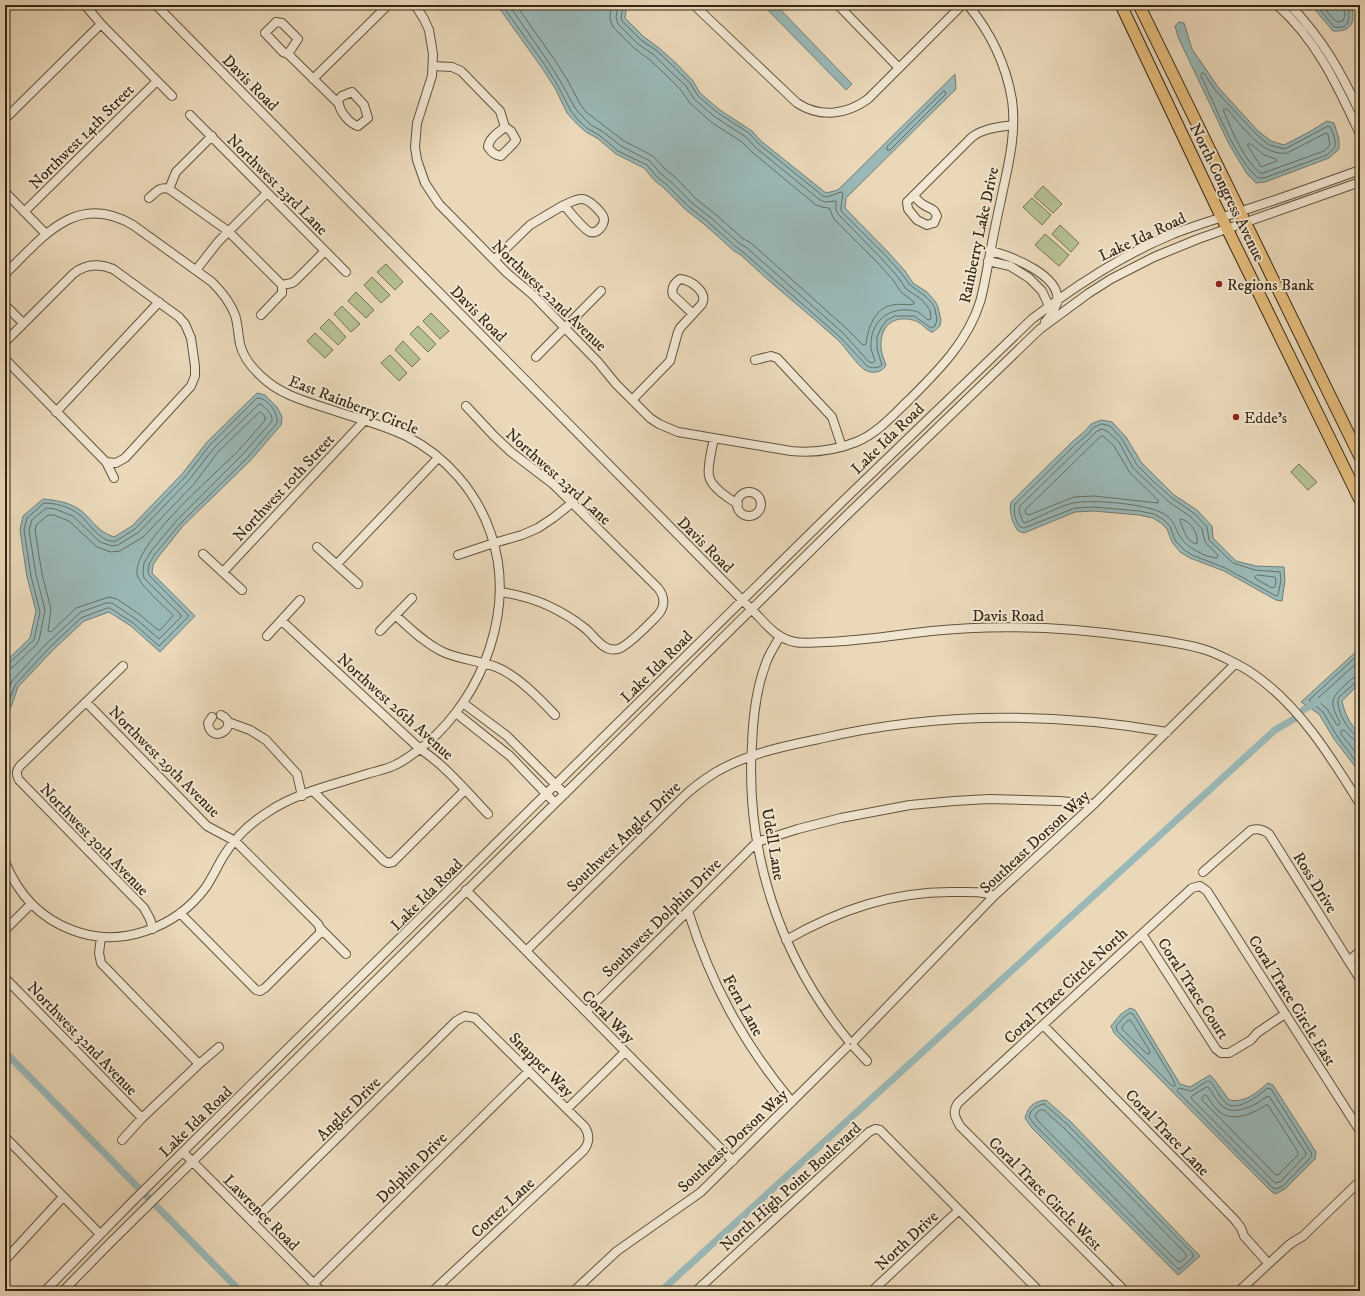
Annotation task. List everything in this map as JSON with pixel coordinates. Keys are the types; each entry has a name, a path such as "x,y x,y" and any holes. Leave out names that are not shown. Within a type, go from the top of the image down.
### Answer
{"main road":[{"name":"North Congress Avenue","path":"1120,5 1222,218 1359,497"},
{"name":"North Congress Avenue","path":"1139,5 1360,457"}],"street":[{"path":"5,8 8,5"},
{"path":"85,5 101,24 172,96"},
{"name":"Davis Road","path":"156,5 742,600 780,636 796,642 812,643 839,642 972,628 1031,628 1118,634 1186,645 1207,650 1251,672 1282,698 1322,744 1360,804"},
{"path":"313,79 388,5"},
{"name":"Northwest 22nd Avenue","path":"415,5 429,30 432,42 433,66 429,88 420,111 416,129 415,148 420,172 428,188 439,204 506,272 533,295 598,362 616,384 650,418 668,429 791,451 806,452 842,447"},
{"path":"838,5 899,68"},
{"path":"695,6 797,103 809,110 838,113 847,111 868,98 962,5"},
{"name":"Rainberry Lake Drive","path":"842,447 866,437 883,425 932,377 946,362 966,334 980,302 1013,141 1012,100 1004,68 997,50 988,33 968,5"},
{"path":"1277,5 1296,24 1321,57 1337,84 1360,134"},
{"path":"1290,5 1329,52 1360,113"},
{"path":"5,119 101,24"},
{"path":"288,54 337,102"},
{"path":"433,66 452,67 461,71 500,111 505,127"},
{"name":"Northwest 14th Street","path":"24,212 157,81"},
{"name":"Northwest 23rd Lane","path":"190,115 346,272"},
{"path":"914,196 976,134 986,130 1013,125"},
{"path":"169,189 176,172 212,136"},
{"name":"Lake Ida Road","path":"47,1290 133,1201 742,600 1013,336 1057,299 1104,268 1149,245 1195,226 1240,212 1360,170"},
{"name":"Lake Ida Road","path":"63,1291 466,890 893,470 1040,329 1071,305 1115,277 1176,247 1360,182"},
{"path":"149,198 160,188 165,187 169,189 228,231 282,285 282,293 261,315"},
{"path":"5,192 46,234"},
{"path":"196,270 214,246 267,193"},
{"path":"494,260 530,225 564,205 575,200 586,200 592,204 604,217 599,230 591,232 585,229 564,205"},
{"name":"East Rainberry Circle","path":"5,274 46,234 63,222 72,218 93,214 108,215 119,218 133,225 212,282 227,298 236,318 243,352 253,369 276,388 293,397 390,429 423,446 438,458 464,484 475,499 484,516 494,543 500,592 495,629 484,663 476,681 456,713 435,736 393,766 314,791 280,804 265,813 251,824 235,841 204,889 194,901 180,913 153,929 121,937 101,937 79,933 69,929 56,923 31,904 18,888 5,862"},
{"path":"282,285 292,283 296,280 325,251"},
{"path":"990,251 1011,257 1026,264 1054,286 1057,299 1053,311 1040,329"},
{"path":"988,261 1010,266 1029,278 1042,291 1049,306"},
{"path":"5,342 73,274 81,268 92,265 108,267 179,317 188,329 191,338 195,371 193,381 188,390 125,458 116,463 106,462"},
{"path":"536,357 600,291"},
{"path":"56,412 159,302"},
{"path":"5,305 23,323"},
{"path":"632,400 670,361 678,332 693,314"},
{"path":"755,360 771,356 777,358 832,417 842,447"},
{"path":"5,359 106,462 114,478"},
{"name":"Northwest 23rd Lane","path":"466,406 511,452 552,484 658,588 664,602 658,615 625,645 618,649 603,646 586,630 557,609 523,596 500,592"},
{"name":"Northwest 10th Street","path":"223,572 364,421"},
{"path":"714,438 708,470 710,480 727,498 738,504"},
{"path":"893,470 893,458 899,446"},
{"path":"337,564 438,458"},
{"path":"458,555 522,535 538,528 572,503"},
{"path":"318,546 358,584"},
{"path":"204,554 242,590"},
{"path":"380,631 412,598"},
{"path":"267,636 300,600"},
{"path":"395,615 420,638 442,652 456,658 484,663 498,668 529,689 556,715"},
{"name":"Northwest 26th Avenue","path":"282,621 420,748 430,755 488,814"},
{"name":"Udell Lane","path":"780,636 770,653 765,666 760,683 756,708 751,757 751,796 756,842 768,892 786,940 803,975 835,1024 867,1062"},
{"name":"Southeast Dorson Way","path":"574,1291 617,1251 701,1192 851,1044 994,896 1094,804 1235,664"},
{"path":"86,702 123,666"},
{"name":"Northwest 30th Avenue","path":"86,702 20,766 16,775 19,780 144,908 153,929"},
{"name":"Northwest 29th Avenue","path":"86,702 207,826 235,841 346,954"},
{"path":"463,703 507,736 565,794"},
{"path":"456,713 510,756 555,803"},
{"path":"222,715 228,722 250,730 266,740 297,774 302,796"},
{"path":"212,717 209,720 208,727 214,733 220,734 226,731 228,722"},
{"name":"Southwest Angler Drive","path":"526,951 694,787 727,766 751,757 802,742 838,734 911,722 956,718 1022,717 1066,719 1111,723 1167,732"},
{"path":"314,791 384,861 388,863 393,862 465,790"},
{"path":"756,842 798,828 910,805 989,799 1059,801 1094,804"},
{"name":"Ross Drive","path":"1203,872 1246,832 1256,828 1265,830 1269,834 1349,961 1357,968 1360,979"},
{"name":"Southwest Dolphin Drive","path":"586,1012 756,842"},
{"name":"Coral Trace Circle North","path":"954,1111 958,1103 1192,888 1200,886"},
{"name":"Coral Trace Circle East","path":"1200,886 1207,891 1360,1132"},
{"name":"Coral Way","path":"466,890 733,1161"},
{"path":"786,940 813,925 834,916 862,906 900,896 945,892 985,892 994,896"},
{"path":"5,930 31,904"},
{"name":"Fern Lane","path":"688,911 707,965 732,1016 762,1064 792,1102"},
{"path":"180,913 256,990 260,991 265,988 320,933 320,928"},
{"name":"Coral Trace Court","path":"1142,934 1216,1049 1221,1053 1229,1053 1251,1040 1257,1033 1285,1014"},
{"path":"101,937 99,953 101,963 199,1064"},
{"path":"1349,961 1360,951"},
{"name":"Northwest 32nd Avenue","path":"5,978 142,1118"},
{"name":"Snapper Way","path":"465,1016 470,1016 480,1021 585,1127 588,1132 589,1142"},
{"name":"Angler Drive","path":"252,1222 456,1021 465,1016"},
{"name":"Coral Trace Lane","path":"1043,1025 1235,1220 1241,1228 1244,1236 1268,1263"},
{"path":"122,1140 142,1118 219,1046"},
{"path":"567,1109 625,1052"},
{"name":"Dolphin Drive","path":"313,1284 529,1071"},
{"name":"Coral Trace Circle West","path":"954,1111 955,1118 960,1126 1125,1291"},
{"name":"North High Point Boulevard","path":"696,1291 869,1132 875,1129 880,1130 1039,1291"},
{"path":"6,1140 100,1234"},
{"name":"Cortez Lane","path":"433,1291 583,1151 589,1142"},
{"name":"Lawrence Road","path":"183,1152 321,1291"},
{"path":"1239,1291 1290,1244 1303,1236 1360,1181"},
{"path":"5,1260 63,1197"},
{"name":"North Drive","path":"872,1291 960,1210"}],"green space":[{"path":"1043,186 1062,204 1053,213 1034,196"},
{"path":"1032,198 1051,215 1042,225 1023,207"},
{"path":"1060,225 1079,243 1071,252 1052,234"},
{"path":"1045,234 1069,255 1059,266 1035,245"},
{"path":"386,264 403,282 395,290 377,272"},
{"path":"372,277 390,295 381,303 364,285"},
{"path":"356,292 374,310 366,318 348,301"},
{"path":"342,306 360,324 351,332 334,314"},
{"path":"431,313 449,331 440,339 423,321"},
{"path":"329,319 346,337 338,345 320,328"},
{"path":"418,326 436,344 428,352 410,334"},
{"path":"315,333 333,350 325,358 307,341"},
{"path":"403,341 420,359 412,367 395,350"},
{"path":"390,355 407,373 399,381 381,363"},
{"path":"1299,464 1317,482 1308,490 1291,472"}],"water":[{"path":"497,5 627,5 625,18 644,37 677,64 693,81 700,93 720,110 752,131 761,141 826,193 838,190 955,74 956,89 846,198 845,208 889,253 905,271 913,283 927,292 935,301 941,320 940,326 931,332 920,323 913,320 899,319 893,321 885,328 881,340 882,352 886,365 882,370 877,372 865,370 838,340 741,255 734,251 686,210 654,180 644,168 616,154 576,123 567,113 555,88 542,68"},
{"path":"763,5 776,5 852,84 846,90"},
{"path":"1311,5 1351,5 1353,21 1345,30 1333,31"},
{"path":"1179,22 1184,23 1192,49 1218,87 1258,131 1271,141 1284,145 1327,121 1334,123 1339,139 1339,149 1329,158 1265,182 1256,183 1247,174 1229,144 1178,37 1175,26"},
{"path":"257,393 265,395 277,407 282,417 281,425 251,460 183,526 153,565 152,573 195,616 160,652 131,626 109,612 84,621 53,650 18,687 11,707 5,713 5,662 30,638 36,611 27,577 20,530 23,516 43,499 61,502 69,504 82,511 102,531 114,537 132,526 182,474 207,442"},
{"path":"1101,420 1112,422 1126,437 1141,462 1174,495 1197,510 1212,526 1213,538 1236,561 1256,566 1284,567 1285,580 1282,601 1276,600 1224,571 1190,558 1180,552 1172,542 1167,529 1153,518 1139,515 1093,511 1075,512 1024,533 1018,531 1014,524 1010,510 1011,502 1091,424"},
{"path":"1360,648 1360,683 1342,701 1348,719 1360,734 1360,773 1334,739 1319,714 1301,702"},
{"path":"1130,1008 1135,1010 1180,1084 1190,1087 1210,1075 1229,1100 1235,1101 1246,1099 1268,1083 1273,1085 1316,1152 1315,1159 1285,1189 1275,1194 1271,1191 1114,1033 1111,1026 1121,1014"},
{"path":"1046,1100 1070,1121 1200,1256 1181,1273 1178,1275 1032,1128 1025,1118 1028,1110 1035,1103"}],"waterway":[{"path":"1303,710 1317,702"},
{"path":"661,1291 1275,730 1294,719"},
{"path":"5,1052 240,1291"}],"place":[{"name":"Regions Bank","path":"1219,284"},
{"name":"Edde's","path":"1236,417"}]}
